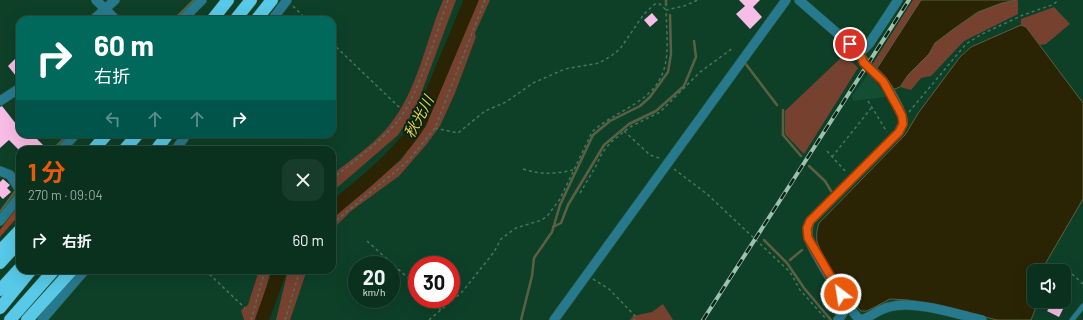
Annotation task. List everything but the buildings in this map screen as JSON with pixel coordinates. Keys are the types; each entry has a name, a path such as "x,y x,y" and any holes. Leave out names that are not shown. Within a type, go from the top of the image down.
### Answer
{"highway":[{"path":"215,16 228,0"},
{"path":"238,16 252,0"},
{"path":"259,16 272,0"},
{"path":"96,146 104,138"},
{"path":"104,146 110,138"},
{"path":"128,146 134,138"},
{"path":"164,146 174,141"},
{"path":"0,251 16,234"},
{"path":"0,263 16,245"},
{"path":"0,290 16,272"},
{"path":"0,308 28,274"},
{"path":"10,320 50,274"},
{"path":"27,320 68,274"}],"street":[{"path":"96,0 112,16"},
{"path":"98,16 115,0"},
{"path":"186,16 202,0"},
{"path":"275,16 287,0"},
{"path":"554,320 786,0"},
{"path":"799,0 860,53 863,62 883,81 902,116 903,124 899,132 810,221 807,228 808,238 848,306 856,317 861,320 871,317 887,307 900,304 935,309 982,320"},
{"path":"860,53 869,44 898,0"},
{"path":"0,101 16,91"},
{"path":"65,146 72,138"},
{"path":"0,171 10,175 16,185"},
{"path":"0,222 16,201"},
{"path":"42,320 82,274"},
{"path":"838,320 848,306"}],"lane":[{"path":"1072,320 1083,306"}],"path":[{"path":"287,0 303,16"},
{"path":"336,176 397,122 405,109 419,78 448,0"},
{"path":"336,221 408,161 435,128 485,0"},
{"path":"666,10 684,6 698,0"},
{"path":"902,116 912,109 948,63 966,44 988,31 1059,0"},
{"path":"429,320 463,291 494,252 501,239 516,228 542,220 548,215 560,199 592,132 601,124 646,96 654,88 665,71 667,60 666,10 660,4 655,4 644,14 620,49 604,61 565,69 533,83 506,102 485,111 458,133 435,128"},
{"path":"336,47 400,108"},
{"path":"580,192 602,153 624,131 660,112 700,72 734,48"},
{"path":"868,102 891,139"},
{"path":"832,157 872,107"},
{"path":"624,131 650,155 659,157 668,163 707,194 790,272 800,290 827,320"},
{"path":"827,152 852,178"},
{"path":"523,169 536,173 554,174 573,170"},
{"path":"367,241 408,278"},
{"path":"209,274 245,308"},
{"path":"251,320 264,274"},
{"path":"285,320 299,274"},
{"path":"1072,274 1083,284"},
{"path":"587,275 609,289 636,317 634,320"}],"shaded area":[{"path":"443,0 456,0 416,107 398,135 336,189 336,172 382,134 407,98 420,66"},
{"path":"479,0 490,0 475,33 476,37 455,93 440,126 426,145 399,176 351,211 336,226 336,213 401,160 424,128"},
{"path":"913,0 921,0 876,70 872,65"},
{"path":"921,0 1016,0 1002,3 978,12 955,28 935,43 929,54 908,75 900,87 892,90 876,70"},
{"path":"1018,0 1018,14 964,41 931,76 921,78 911,90 900,87 908,75 929,54 935,43 955,28 978,12 1002,3"},
{"path":"1054,7 1070,24 1046,44 1040,45 1026,27 1021,25 1021,19"},
{"path":"1021,25 1026,27 1083,103 1083,199 1045,264 1027,264 1027,308 1036,308 1031,320 997,320 950,308 908,300 890,299 867,311 861,311 836,278 824,257 817,241 817,229 819,223 905,135 919,112 960,57 971,47"},
{"path":"845,54 858,68 804,154 785,134 785,111"},
{"path":"868,74 875,80 886,97 853,101 852,96"},
{"path":"16,209 16,219 0,237 0,230"},
{"path":"258,274 270,274 257,320 244,320 241,310 248,305"},
{"path":"287,274 306,274 290,320 276,320"},
{"path":"663,304 673,320 630,320 633,316 652,312"}],"waterway":[{"path":"178,16 194,0"},
{"name":"秋光川","path":"336,207 391,159 420,122 471,0"},
{"path":"666,0 666,5"},
{"path":"521,320 532,276 534,258 552,232 560,205 593,135 610,121 640,106 650,97 668,72 671,54 670,15"},
{"path":"553,227 561,223 568,205 604,145 629,124 656,111 684,86 696,57 694,41"},
{"path":"745,63 777,105"},
{"path":"783,110 783,135 801,156"},
{"path":"57,146 64,138"},
{"path":"809,166 825,181 831,191"},
{"path":"0,212 16,190"},
{"path":"764,240 787,263 804,288 831,320"},
{"path":"790,260 802,250"},
{"name":"秋光川","path":"262,320 279,274"}],"railway":[{"path":"703,320 909,0"}],"route":[{"path":"841,294 808,238 807,228 810,221 899,132 903,124 902,116 883,81 863,62 860,53 850,44"}]}
